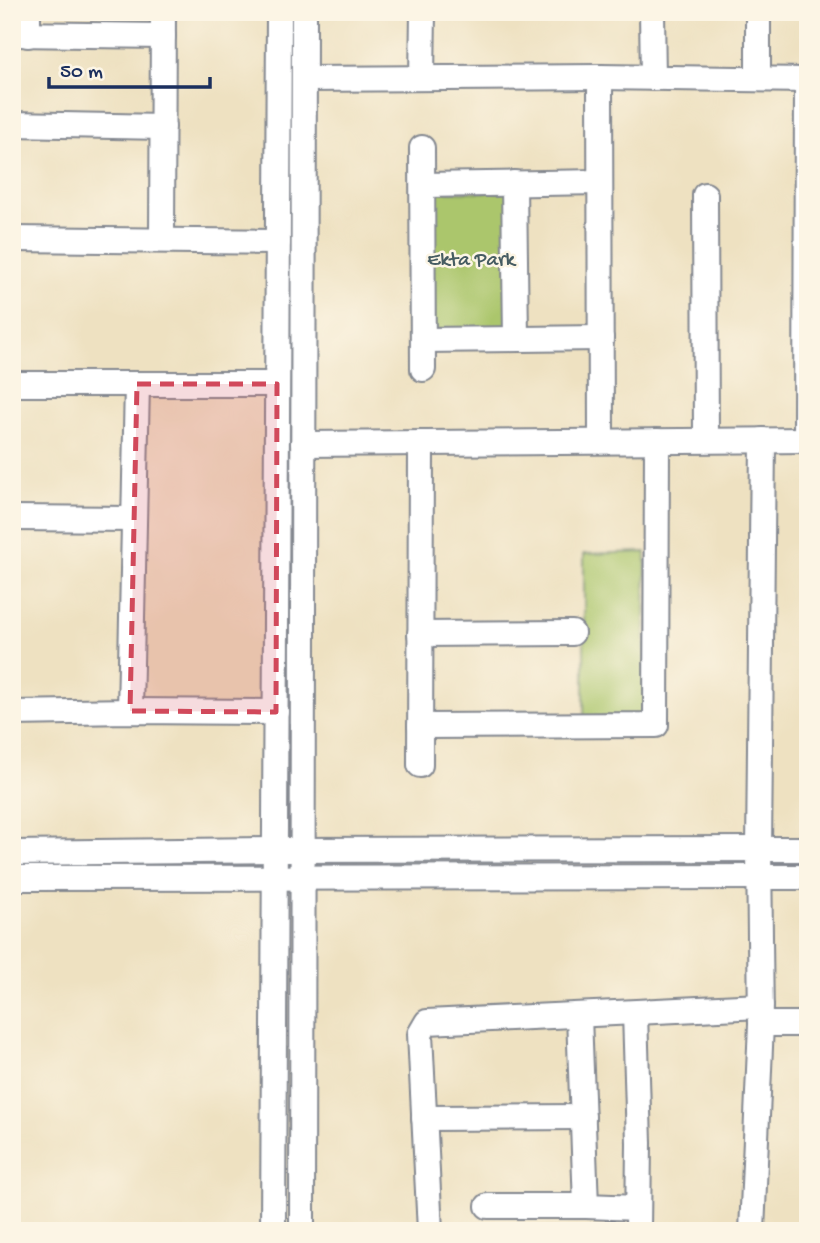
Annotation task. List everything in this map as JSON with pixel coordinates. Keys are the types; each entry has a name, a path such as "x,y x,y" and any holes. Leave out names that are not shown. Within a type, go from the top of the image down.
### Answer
{"street":[{"path":"273,1231 279,12"},
{"path":"302,1231 304,12"},
{"path":"422,78 423,12"},
{"path":"652,12 653,78"},
{"path":"758,12 758,79"},
{"path":"23,27 163,24 162,240"},
{"path":"303,444 807,440 808,80 600,77 304,79"},
{"path":"600,77 601,441"},
{"path":"12,124 163,127"},
{"path":"422,148 423,369"},
{"path":"514,183 516,339"},
{"path":"423,184 600,183"},
{"path":"705,195 706,440"},
{"path":"12,239 278,242"},
{"path":"423,340 601,338"},
{"path":"12,384 277,384"},
{"path":"130,710 137,384"},
{"path":"752,1231 761,1015 759,850 763,440"},
{"path":"420,726 656,725 657,441"},
{"path":"420,765 421,443"},
{"path":"12,518 134,519"},
{"path":"420,634 572,633"},
{"path":"12,713 130,710 276,712"},
{"path":"12,853 808,849"},
{"path":"12,878 808,877"},
{"path":"488,1206 586,1206 638,1220 639,1143 635,1013"},
{"path":"430,1231 420,1034 427,1022 635,1013 761,1015 808,1024"},
{"path":"579,1016 586,1206"},
{"path":"424,1118 583,1117"}],"highlighted area":[{"path":"137,384 277,384 276,712 130,711"}],"green space":[{"name":"Ekta Park","path":"431,191 510,192 512,330 432,330"},
{"path":"646,552 644,717 584,717 584,554"}]}
